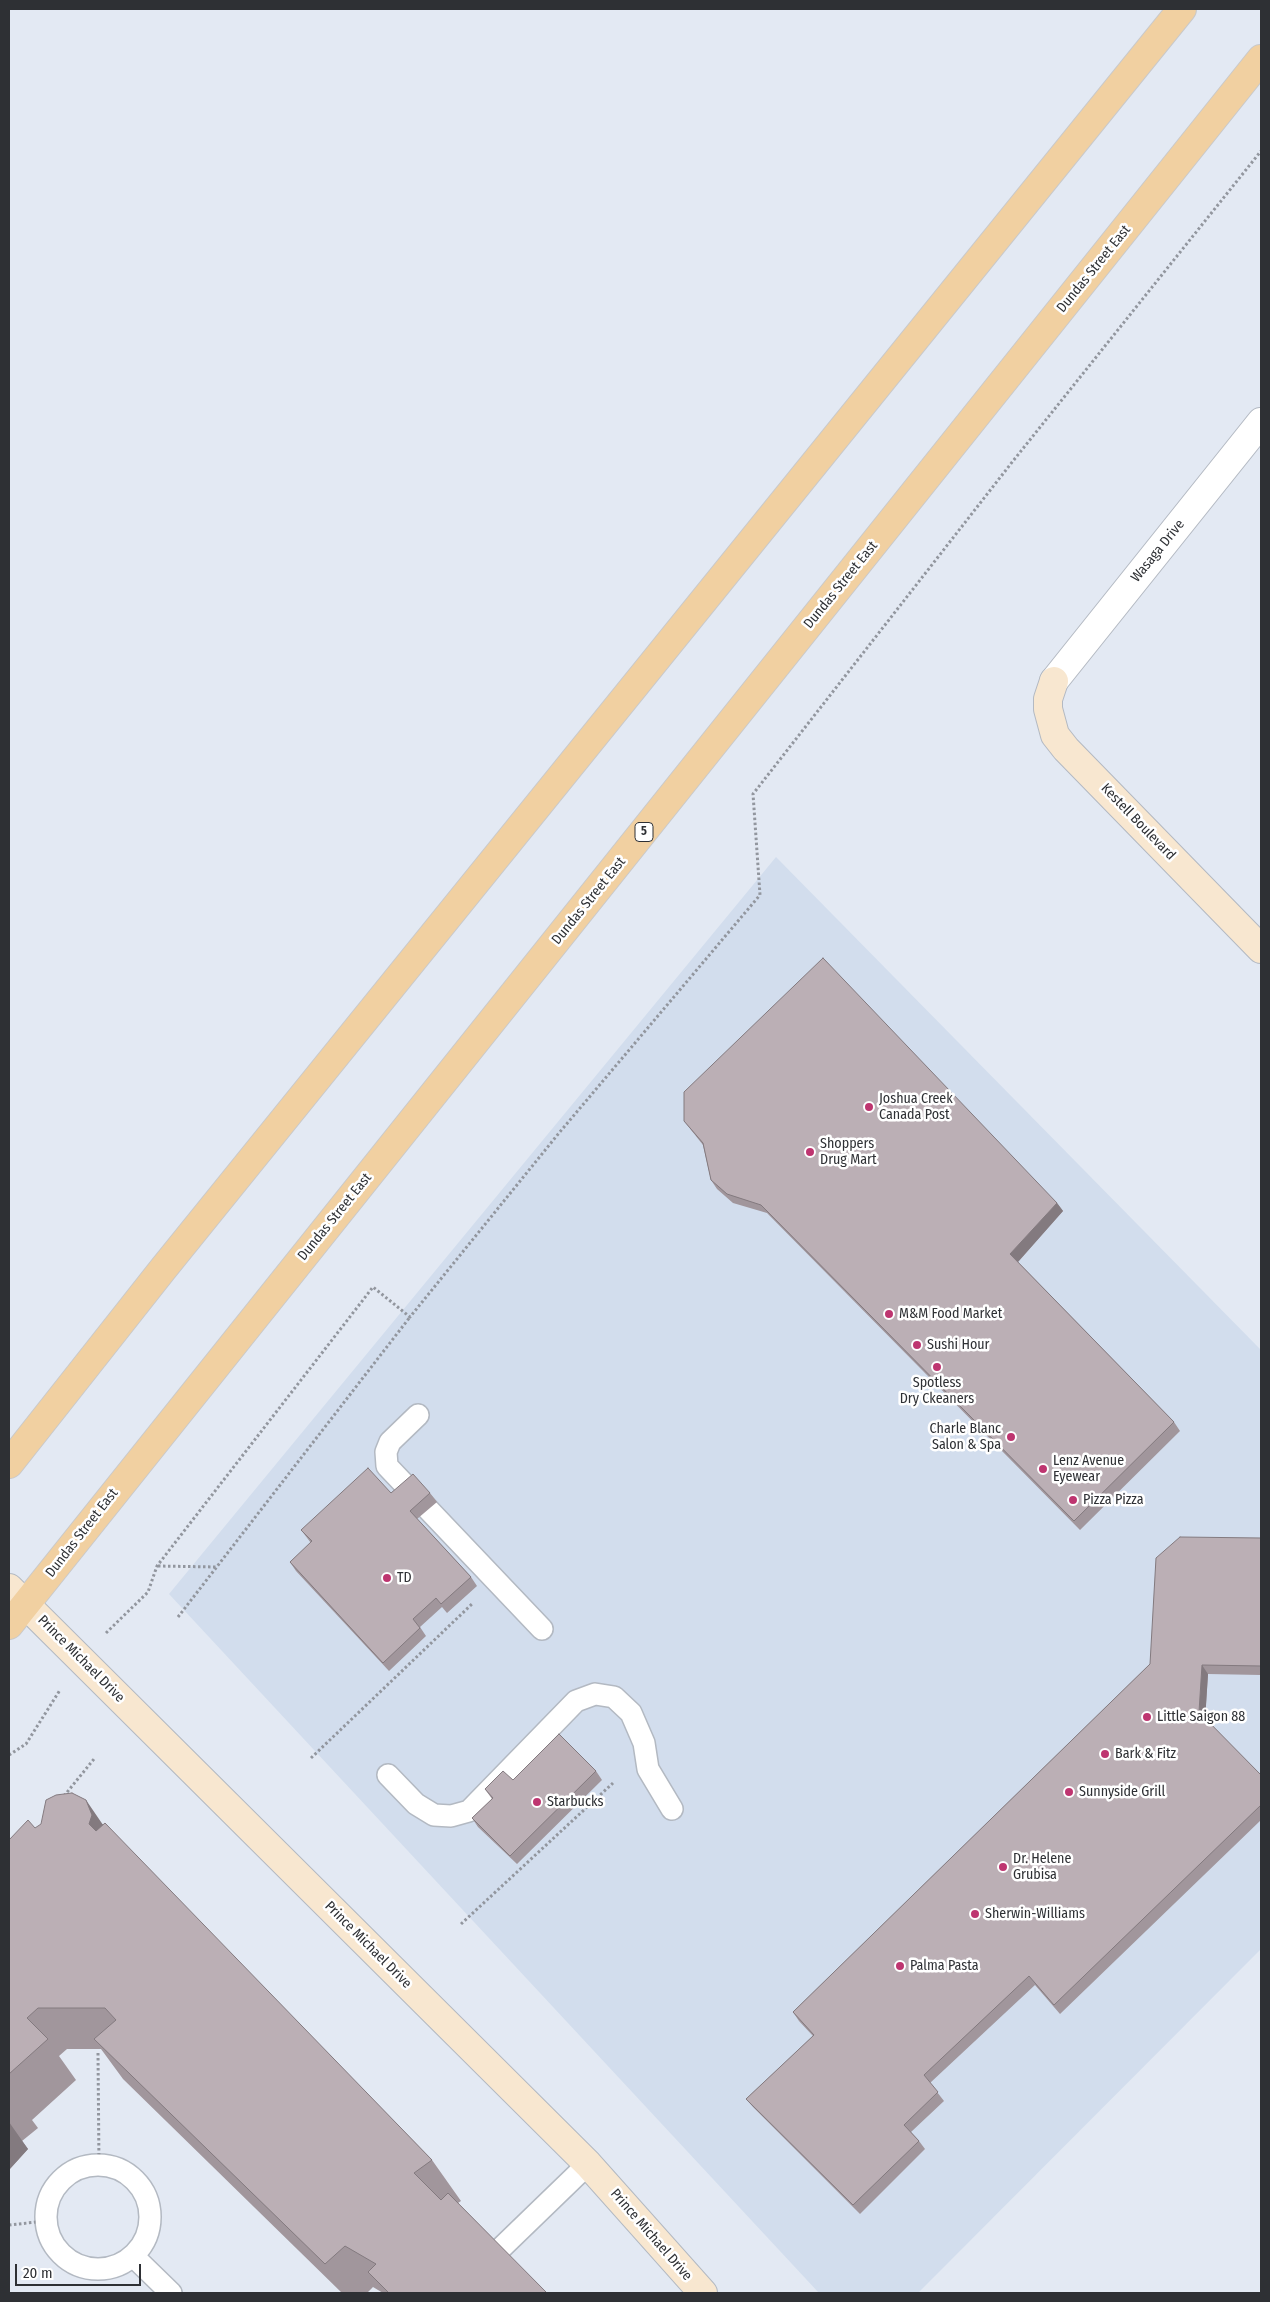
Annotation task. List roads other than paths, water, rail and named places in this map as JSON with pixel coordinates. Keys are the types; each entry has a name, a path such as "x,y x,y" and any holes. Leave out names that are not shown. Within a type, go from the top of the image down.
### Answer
{"main road":[{"path":"9,1464 163,1269 1182,9"},
{"name":"Dundas Street East","path":"9,1626 18,1596 1261,59"}],"street":[{"name":"Wasaga Drive","path":"1054,681 1261,422"},
{"name":"Kestell Boulevard","path":"1054,681 1048,699 1048,709 1055,734 1066,749 1261,949"},
{"name":"Prince Michael Drive","path":"18,1596 588,2164 703,2293"}],"lane":[{"path":"418,1415 390,1442 386,1452 387,1466 542,1629"},
{"path":"388,1775 416,1804 434,1815 451,1816 469,1811 576,1701 595,1694 614,1697 631,1712 644,1743 648,1769 672,1809"},
{"path":"497,2252 588,2164"},
{"path":"99,2166 116,2168 132,2177 144,2191 150,2208 150,2225 144,2242 133,2256 120,2265 103,2269 87,2268 71,2261 59,2251 50,2237 46,2221 48,2204 66,2177 81,2168 99,2166"},
{"path":"133,2256 171,2293"}],"place":[{"name":"Joshua Creek Canada Post","path":"869,1107"},
{"name":"Shoppers Drug Mart","path":"810,1152"},
{"name":"M&M Food Market","path":"889,1314"},
{"name":"Sushi Hour","path":"917,1345"},
{"name":"Spotless Dry Ckeaners","path":"937,1367"},
{"name":"Charle Blanc Salon & Spa","path":"1011,1437"},
{"name":"Lenz Avenue Eyewear","path":"1043,1469"},
{"name":"Pizza Pizza","path":"1073,1500"},
{"name":"TD","path":"387,1578"},
{"name":"Little Saigon 88","path":"1147,1717"},
{"name":"Bark & Fitz","path":"1105,1754"},
{"name":"Sunnyside Grill","path":"1069,1792"},
{"name":"Starbucks","path":"537,1802"},
{"name":"Dr. Helene Grubisa","path":"1003,1867"},
{"name":"Sherwin-Williams","path":"975,1914"},
{"name":"Palma Pasta","path":"900,1966"}]}
